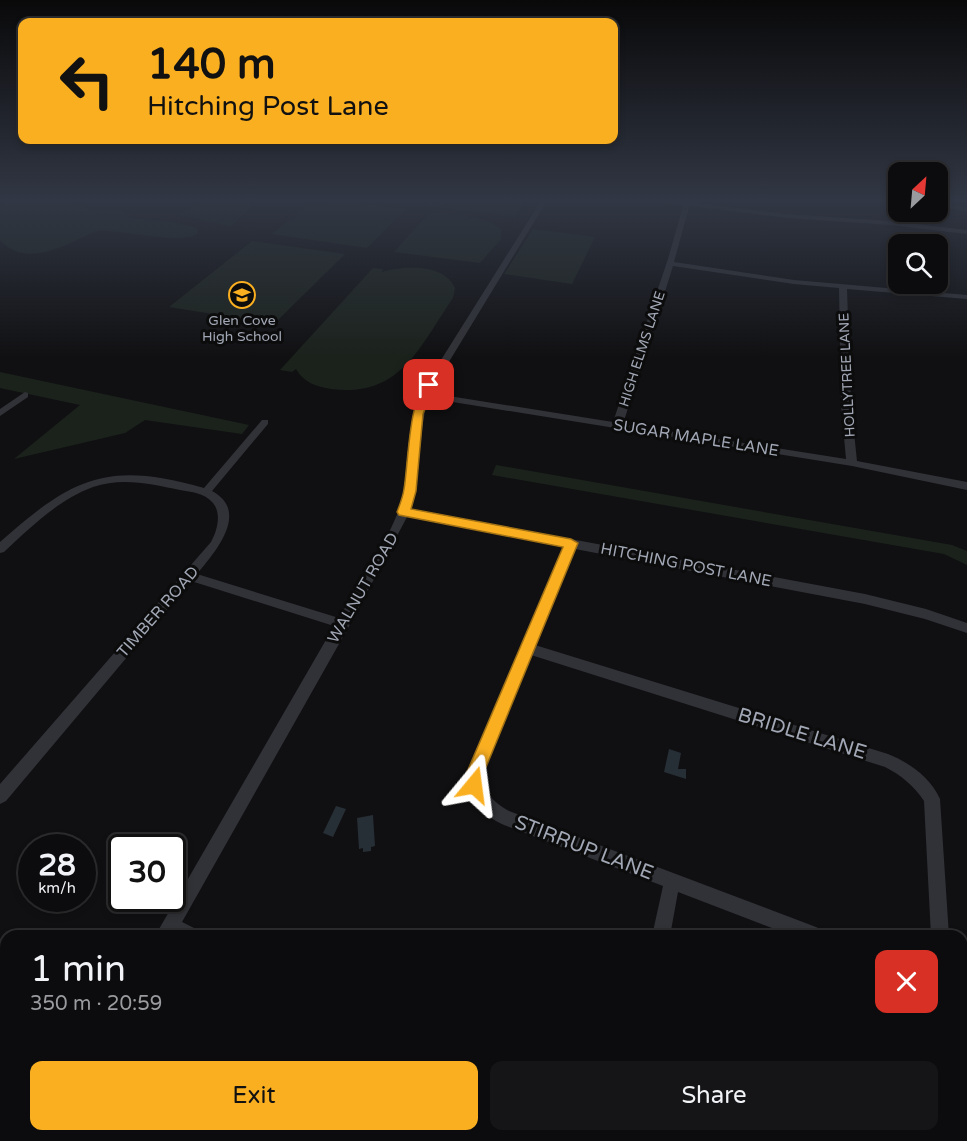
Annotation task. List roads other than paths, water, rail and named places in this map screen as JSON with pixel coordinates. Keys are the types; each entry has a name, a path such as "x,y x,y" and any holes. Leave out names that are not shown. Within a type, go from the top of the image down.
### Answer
{"street":[{"name":"WALNUT ROAD","path":"168,930 397,528 410,491 413,446 418,414 424,395 512,252"},
{"name":"HIGH ELMS LANE","path":"617,426 635,363 674,252"},
{"path":"671,264 794,282 967,297"},
{"name":"HOLLYTREE LANE","path":"843,286 846,404 852,463"},
{"path":"0,413 25,395"},
{"name":"SUGAR MAPLE LANE","path":"424,395 852,463 967,486"},
{"path":"0,549 56,500 72,491 100,481 126,477 152,480 206,492 265,422"},
{"name":"TIMBER ROAD","path":"0,796 215,545 225,525 224,513 221,505 206,492"},
{"name":"HITCHING POST LANE","path":"403,512 865,599 926,614 967,628"},
{"name":"STIRRUP LANE","path":"571,543 476,772 476,792 491,810 504,817 800,930"},
{"path":"189,576 343,624"},
{"name":"BRIDLE LANE","path":"527,648 888,761 905,769 924,785 932,799 940,930"},
{"path":"662,930 672,881"}],"place":[{"name":"Glen Cove High School","path":"242,295"}]}
